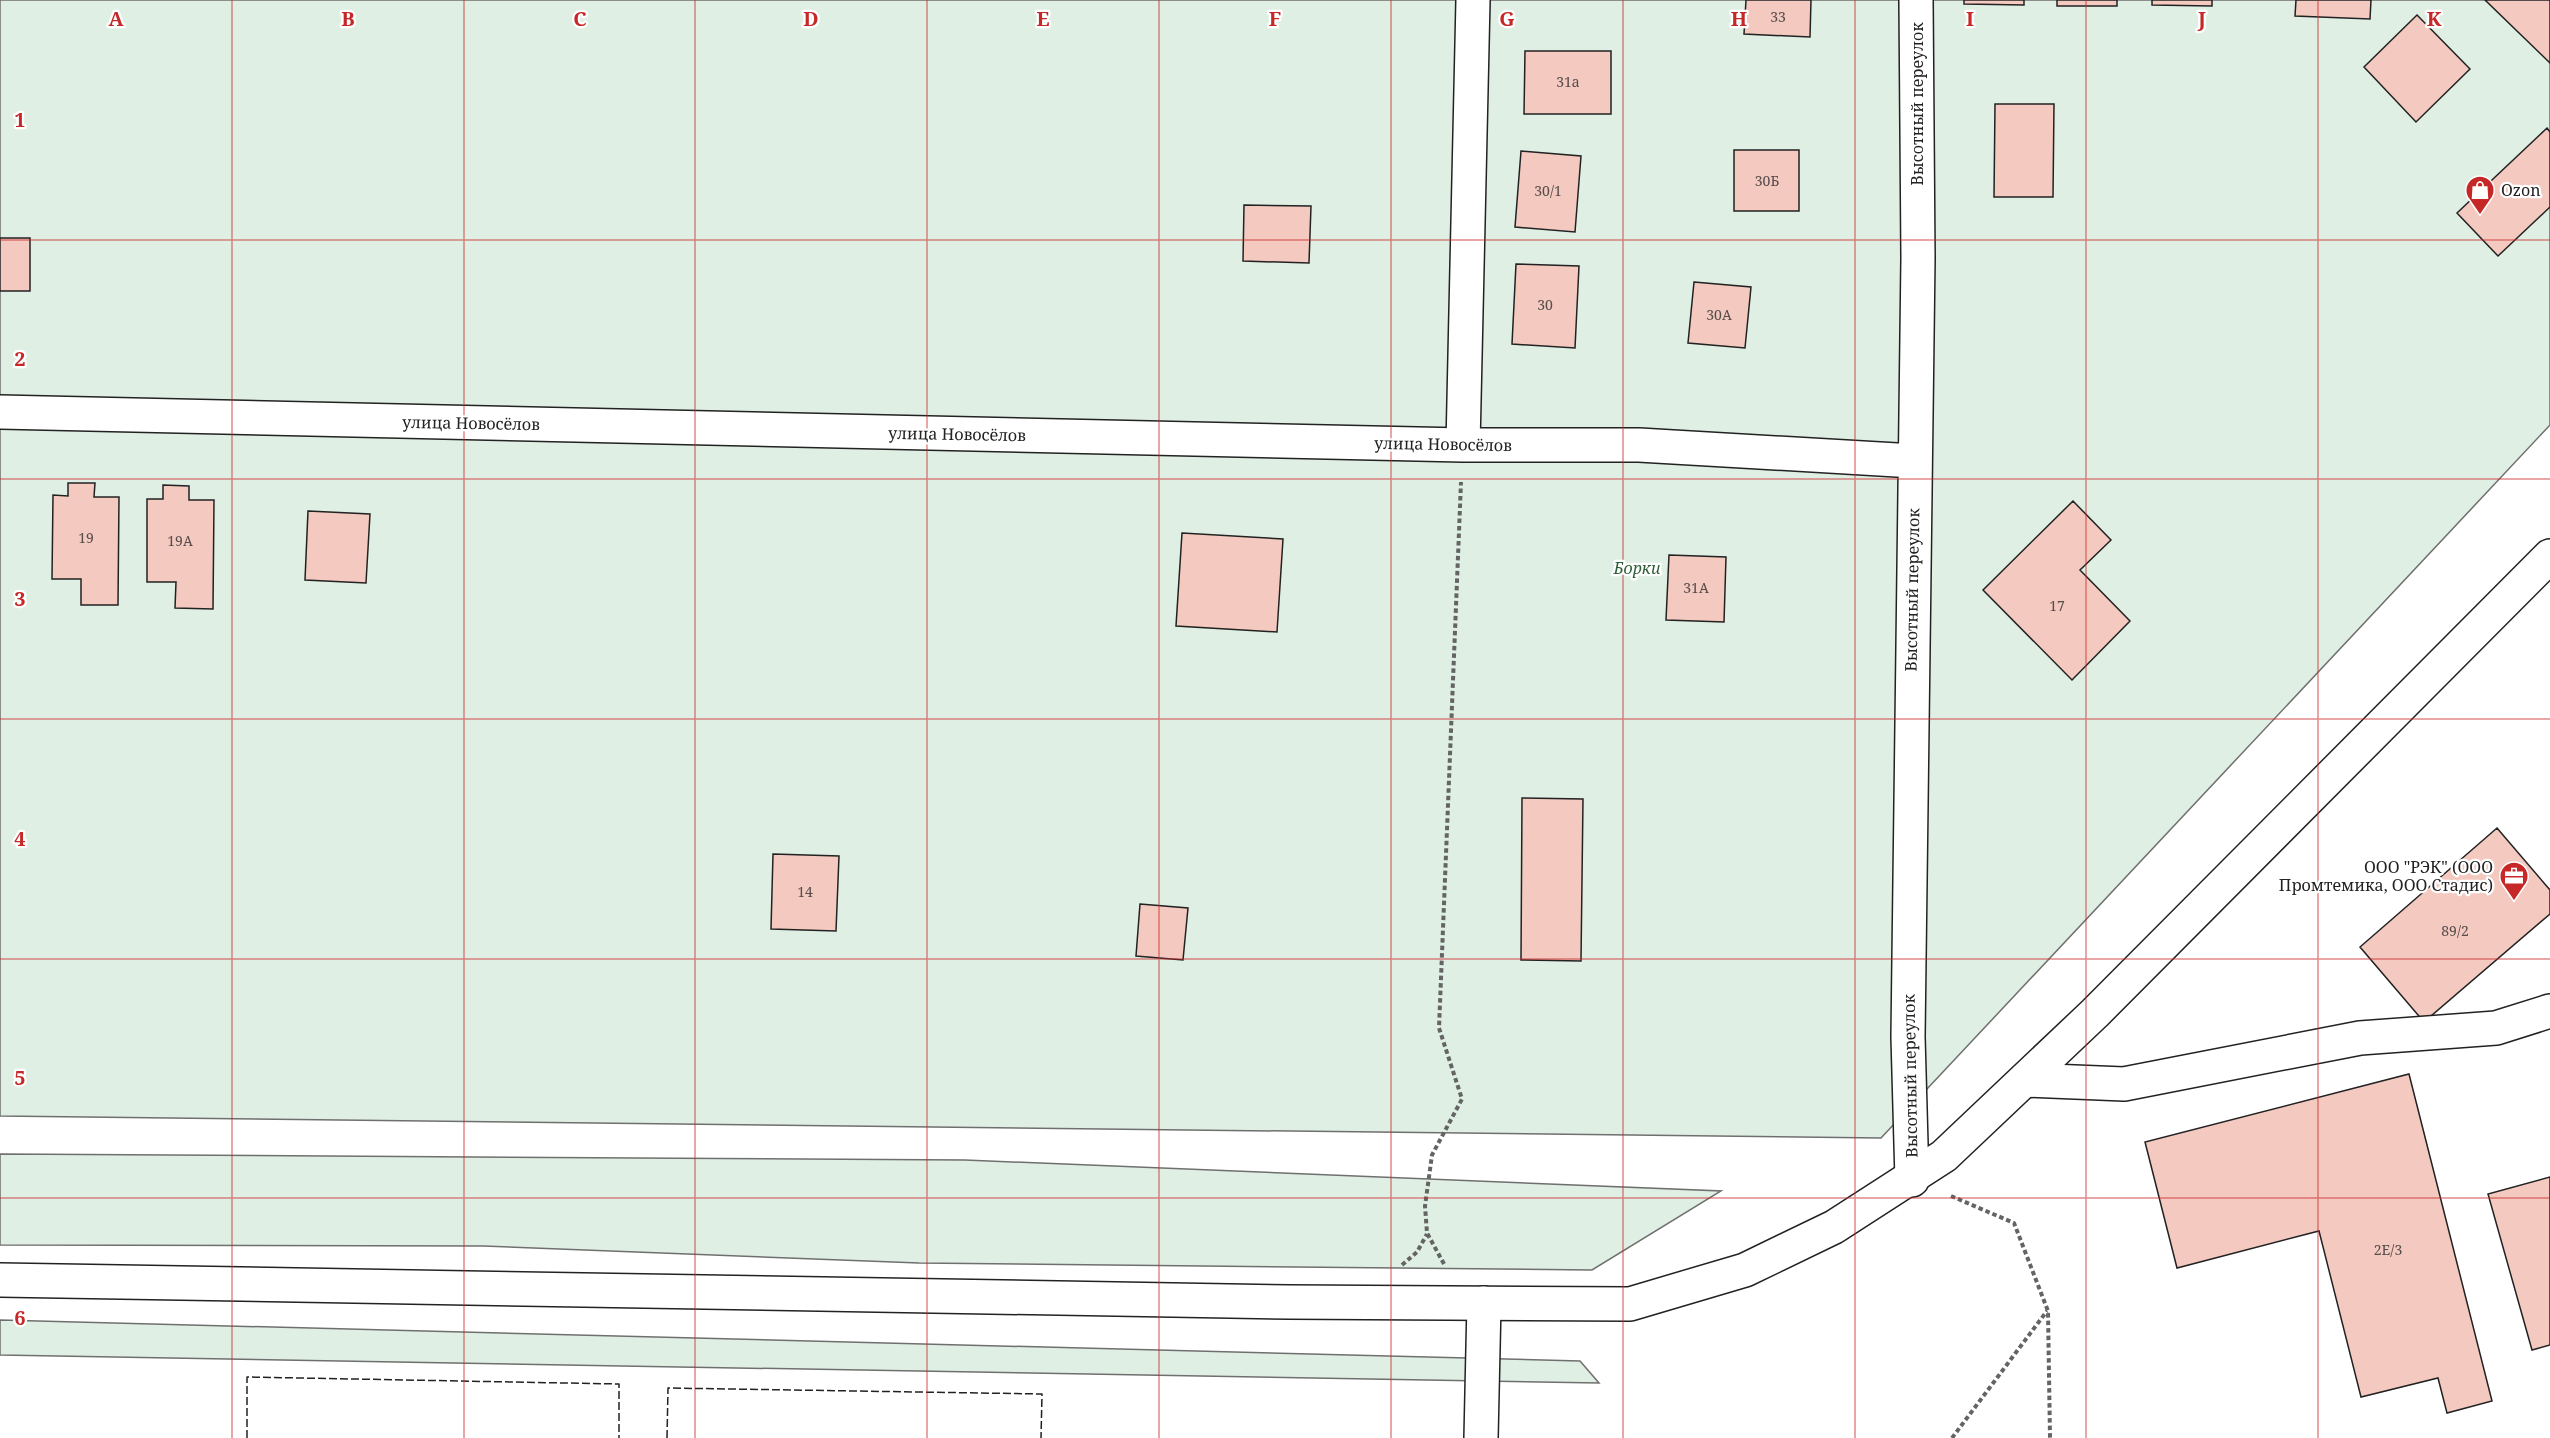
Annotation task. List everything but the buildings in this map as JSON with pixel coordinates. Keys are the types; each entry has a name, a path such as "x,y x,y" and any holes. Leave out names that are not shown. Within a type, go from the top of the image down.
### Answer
{"street":[{"path":"1463,445 1473,0"},
{"name":"Высотный переулок","path":"1912,1180 1908,1037 1918,258 1916,0"},
{"name":"улица Новосёлов","path":"0,412 1463,445 1639,445 1914,461"},
{"path":"0,1280 1484,1304 1630,1304 1745,1270 1834,1227 1912,1180 1944,1156 2025,1080 2550,556"},
{"path":"2025,1080 2124,1084 2360,1038 2496,1028 2550,1011"},
{"path":"1481,1438 1484,1304"}],"path":[{"path":"1463,445 1439,1028 1462,1100 1432,1155 1425,1206 1427,1233 1451,1276 1484,1304"},
{"path":"1912,1180 2014,1223 2048,1311 2049,1438"},
{"path":"1952,1438 2048,1311"}],"green space":[{"name":"Борки","path":"0,0 2550,0 2550,425 1881,1138 0,1116"},
{"path":"0,1154 965,1160 1721,1191 1592,1270 919,1263 483,1246 0,1245"},
{"path":"0,1320 1580,1361 1599,1383 0,1355"}],"fence":[{"path":"247,1438 247,1377 619,1384 619,1438"},
{"path":"667,1438 668,1388 1042,1394 1041,1438"}],"place":[{"name":"Ozon","path":"2480,216"},
{"name":"ООО \"РЭК\" (ООО Промтемика, ООО Стадис)","path":"2514,902"}]}
